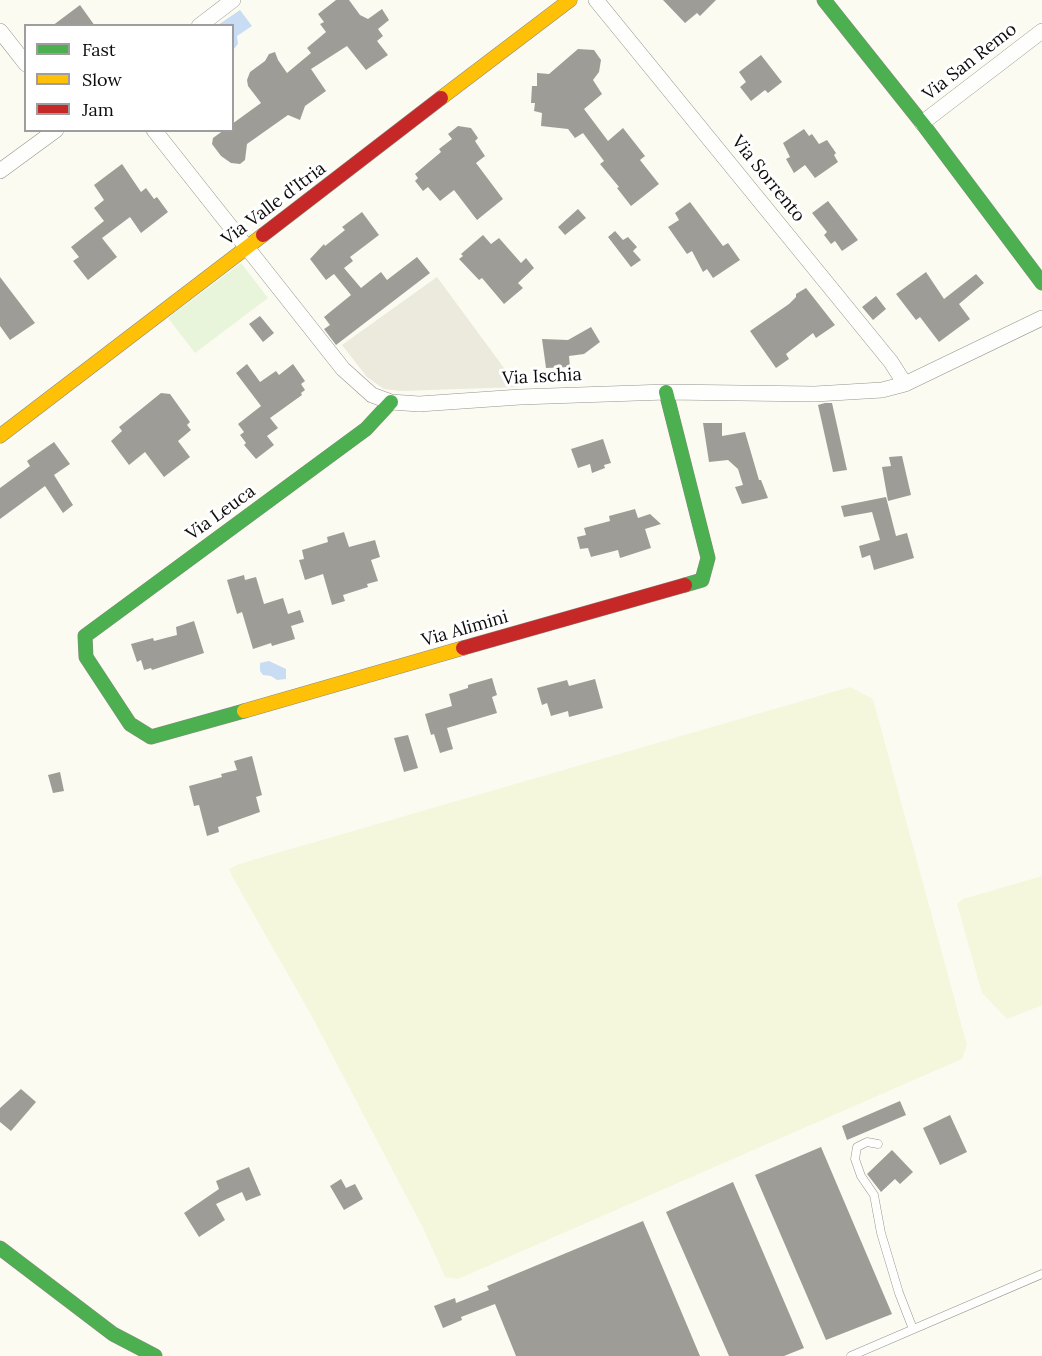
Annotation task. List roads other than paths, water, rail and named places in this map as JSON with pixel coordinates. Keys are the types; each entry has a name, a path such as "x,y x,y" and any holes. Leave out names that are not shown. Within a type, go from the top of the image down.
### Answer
{"street":[{"path":"202,24 233,0"},
{"name":"Via Valle d'Itria","path":"0,436 570,0"},
{"name":"Via Sorrento","path":"596,0 884,353 905,384"},
{"path":"824,0 922,123 1042,283"},
{"path":"0,31 24,61"},
{"name":"Via San Remo","path":"922,123 1042,31"},
{"path":"0,171 53,132"},
{"name":"Via Ischia","path":"156,132 343,369 372,395 391,402 419,404 520,397 666,392 814,393 882,390 905,384 1042,318"},
{"name":"Via Alimini","path":"86,657 130,724 151,737 702,580 708,558 666,392"},
{"name":"Via Leuca","path":"86,657 84,636 366,429 391,402"},
{"path":"0,1248 113,1334 155,1356"}],"lane":[{"path":"879,1144 867,1142 857,1148 855,1159 861,1176 874,1195 881,1233 899,1293 913,1329"},
{"path":"851,1356 1042,1274"}],"water":[{"path":"240,10 252,26 237,36 238,44 234,49 234,24 219,24"},
{"path":"269,661 286,669 286,679 277,680 263,675 260,671 260,663"}]}
